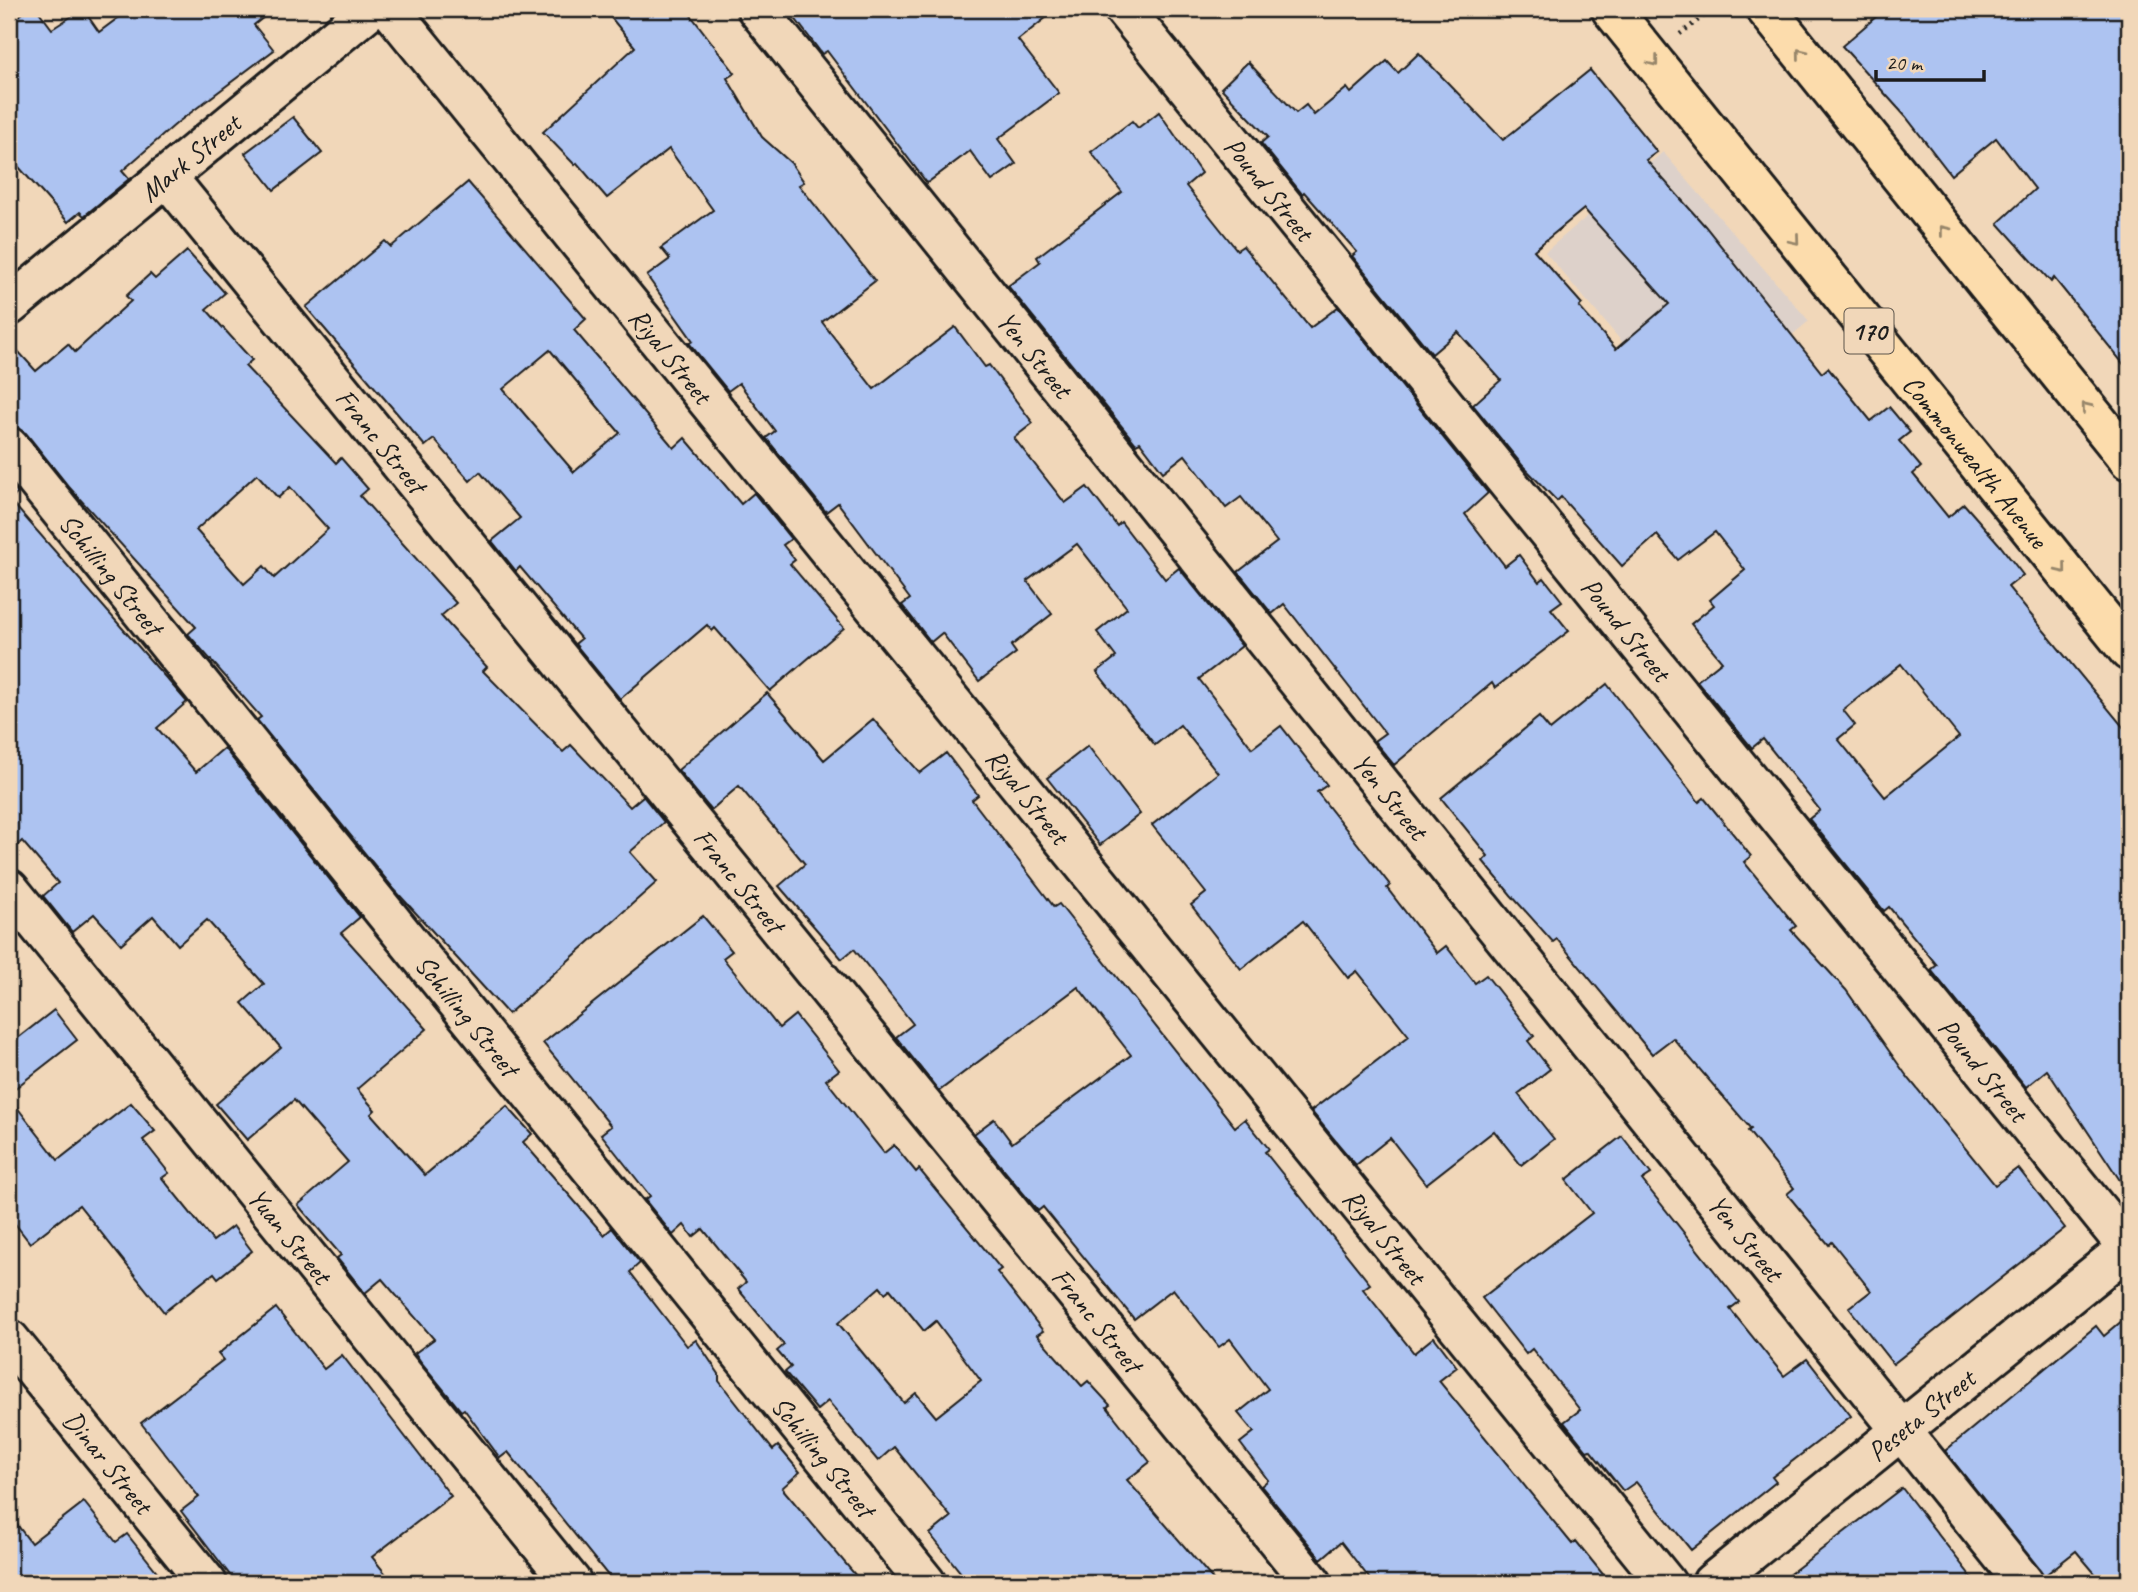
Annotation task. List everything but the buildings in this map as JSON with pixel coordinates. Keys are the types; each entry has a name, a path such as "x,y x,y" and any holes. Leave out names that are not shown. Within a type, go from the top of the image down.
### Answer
{"main road":[{"name":"Commonwealth Avenue","path":"1611,9 2129,651"},
{"path":"1766,9 2129,460"}],"street":[{"name":"Mark Street","path":"9,306 370,9"},
{"name":"Riyal Street","path":"390,9 1666,1583"},
{"name":"Yen Street","path":"757,9 2024,1583"},
{"name":"Pound Street","path":"1124,9 2129,1248"},
{"name":"Franc Street","path":"166,176 1312,1583"},
{"name":"Schilling Street","path":"9,447 926,1583"},
{"name":"Yuan Street","path":"9,889 572,1583"},
{"name":"Peseta Street","path":"1712,1583 2129,1248"},
{"name":"Dinar Street","path":"9,1339 207,1583"}],"shaded area":[{"path":"1663,152 1809,321 1689,420 1545,252"}]}
